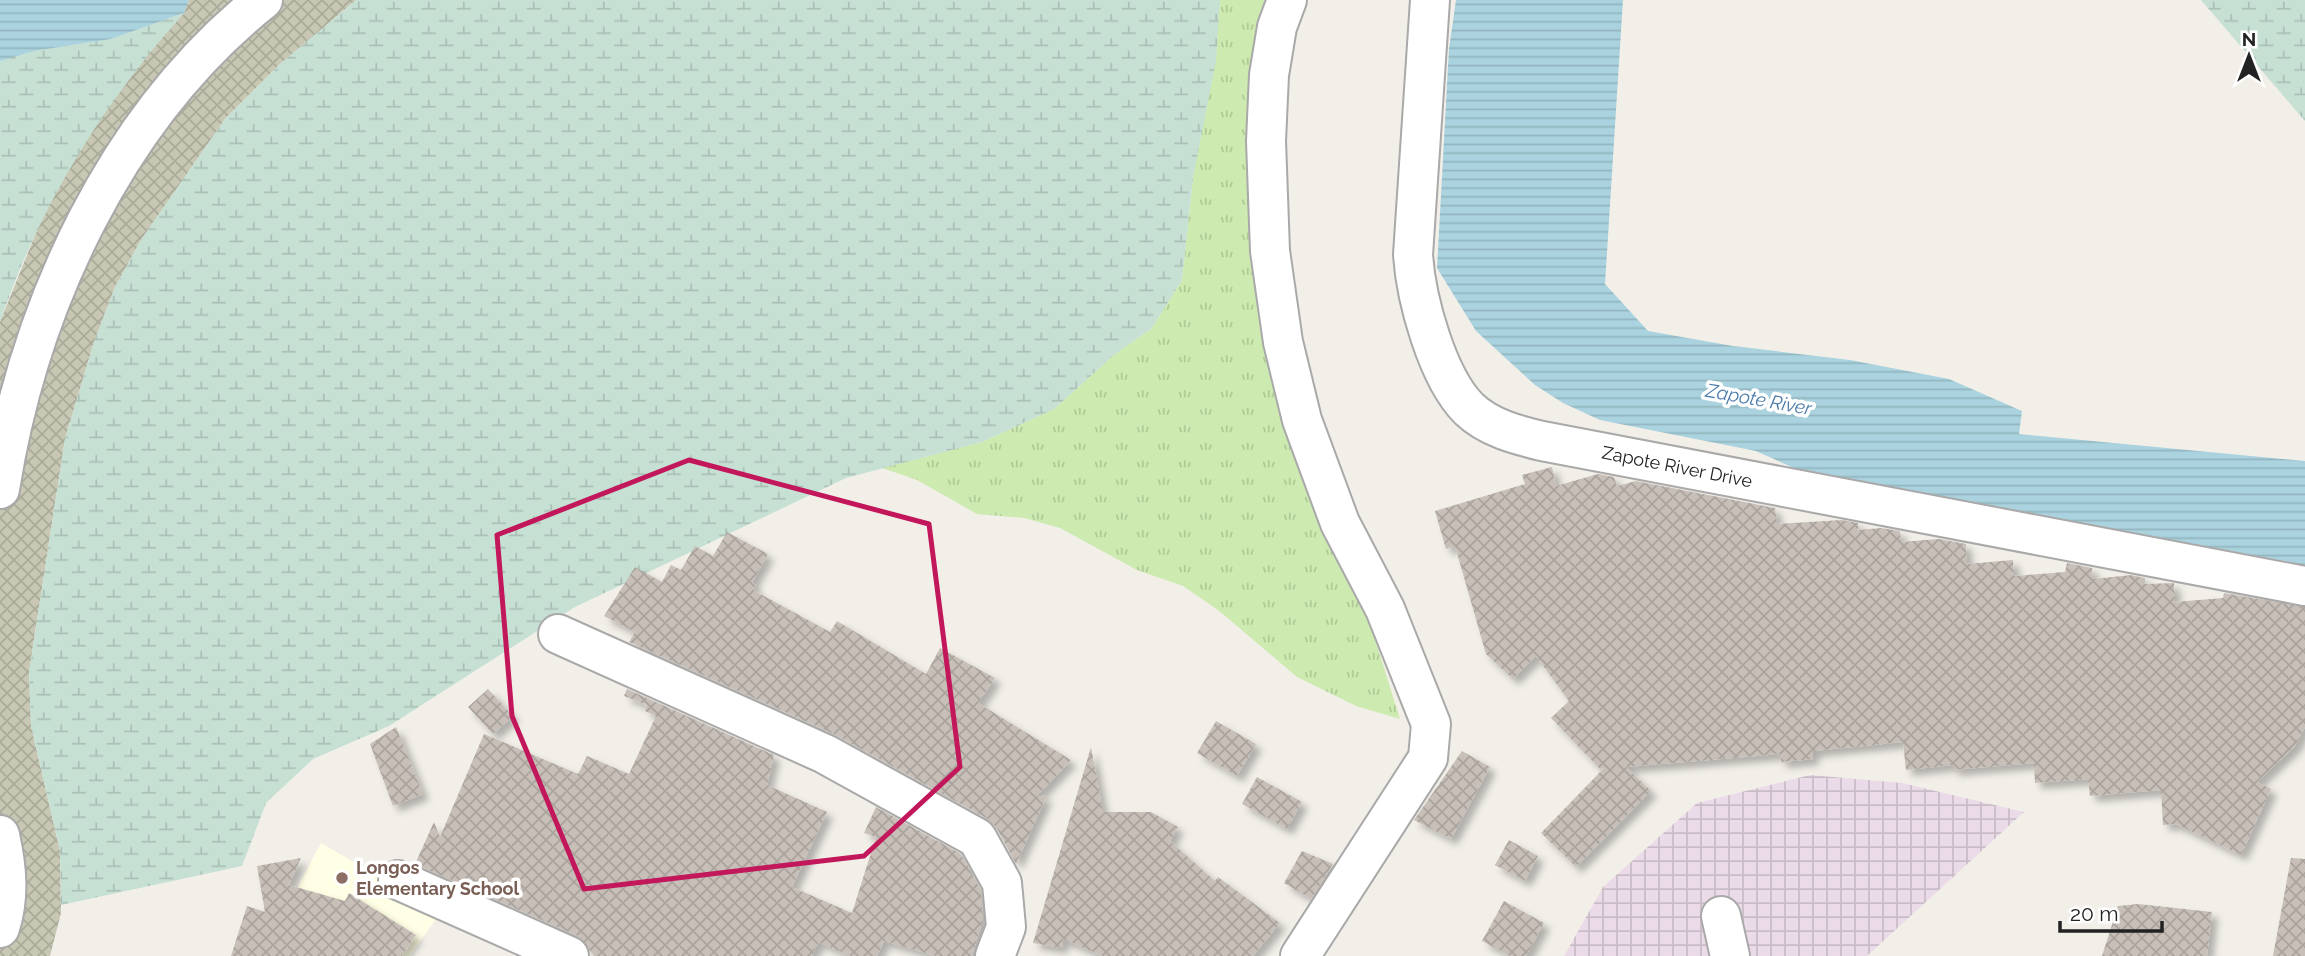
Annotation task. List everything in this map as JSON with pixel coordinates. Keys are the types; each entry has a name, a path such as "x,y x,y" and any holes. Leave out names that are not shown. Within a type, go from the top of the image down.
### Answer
{"street":[{"path":"0,489 14,415 38,334 57,284 102,195 177,86 244,16 263,0"},
{"path":"1287,0 1277,27 1269,75 1266,141 1270,251 1283,342 1302,420 1340,523 1385,609 1431,724 1428,758 1300,956"},
{"name":"Zapote River Drive","path":"1430,0 1413,255 1415,289 1455,391 1469,409 1488,423 1542,441 2305,586"},
{"path":"558,634 825,754 977,838 1002,883 1006,927 996,956"},
{"path":"0,835 7,875 7,893 0,928"},
{"path":"398,880 569,956"},
{"path":"1721,916 1730,956"}],"highlighted area":[{"path":"689,460 929,524 960,767 864,856 584,889 512,716 497,535"}],"shaded area":[{"path":"189,0 356,0 279,65 225,119 141,240 115,287 94,342 65,439 29,672 31,726 60,851 61,913 50,956 0,956 0,322 40,223 69,167 102,114 139,63 184,13"},
{"path":"1810,775 1902,783 2024,812 1867,956 1564,956 1603,887 1697,803"},
{"name":"Longos Elementary School","path":"321,843 440,913 410,956 261,956"}],"green space":[{"path":"356,0 1220,0 1216,61 1193,178 1182,280 1151,329 1115,354 1054,409 982,442 846,478 575,607 389,726 313,759 266,803 242,866 61,905 60,851 31,726 29,672 65,439 94,342 115,287 141,240 225,119 279,65"},
{"path":"1220,0 1272,0 1251,124 1365,607 1400,719 1356,706 1297,677 1218,610 1183,586 1137,570 1060,528 1024,518 977,514 917,480 882,468 982,442 1054,409 1115,354 1151,329 1182,280 1193,178"},
{"path":"2201,0 2305,0 2305,121"},
{"path":"184,13 126,84 76,158 34,237 0,322 0,61 33,51 111,39"}],"water":[{"path":"0,0 189,0 184,13 111,39 34,51 0,61"},
{"name":"Zapote River","path":"1456,0 1623,0 1605,284 1648,331 1733,346 1850,360 1949,379 2022,411 2019,434 2305,461 2305,565 1796,469 1756,451 1600,420 1563,403 1535,385 1476,331 1437,268 1449,49"}],"building":[{"path":"1552,467 1556,486 1598,474 1614,477 1617,486 1636,481 1775,508 1777,524 1842,520 1858,523 1858,530 1881,528 1900,531 1901,542 1939,539 1966,544 1967,564 2013,560 2014,576 2065,572 2067,563 2092,568 2093,579 2131,575 2145,578 2145,584 2174,583 2175,602 2223,598 2224,593 2305,607 2305,727 2295,746 2257,782 2271,789 2241,855 2176,824 2163,825 2161,790 2090,796 2088,779 2035,783 2034,763 1953,770 1953,765 1906,770 1903,742 1813,751 1813,759 1781,762 1780,754 1626,767 1651,791 1576,867 1541,833 1604,768 1600,769 1551,718 1569,701 1536,656 1513,679 1486,654 1455,546 1446,549 1435,511 1525,484 1522,475"},
{"path":"727,532 768,554 752,583 756,585 753,590 830,632 837,621 926,674 940,648 995,678 978,703 1071,760 1036,797 1047,795 1016,864 996,827 988,819 834,734 629,642 635,632 604,616 635,567 662,582 671,565 681,570 695,546 713,556"},
{"path":"488,689 513,716 493,734 468,707"},
{"path":"627,689 774,755 767,785 827,812 792,887 852,913 876,837 864,833 876,807 961,854 981,890 983,919 972,956 936,956 884,941 877,956 851,956 818,942 812,956 594,956 578,936 415,864 434,822 440,837 484,734 578,774 587,756 629,774 656,716 645,711 647,705 624,696"},
{"path":"1216,721 1256,744 1237,776 1197,753"},
{"path":"396,727 423,794 393,806 370,744"},
{"path":"1091,747 1103,812 1151,812 1178,827 1170,841 1215,881 1218,877 1280,923 1253,956 1103,956 1063,939 1062,948 1033,943"},
{"path":"1462,751 1490,767 1451,839 1414,820"},
{"path":"1257,777 1302,802 1287,829 1242,804"},
{"path":"1509,840 1538,856 1525,881 1495,865"},
{"path":"1302,851 1333,864 1311,899 1284,883"},
{"path":"301,858 289,885 345,901 349,893 416,935 402,956 231,956 247,906 265,912 257,866"},
{"path":"2291,858 2305,859 2305,956 2273,956"},
{"path":"1504,901 1544,923 1526,956 1510,956 1482,941"},
{"path":"2138,904 2212,912 2207,956 2102,956 2118,906"}],"place":[{"name":"Longos Elementary School","path":"342,878"}]}
